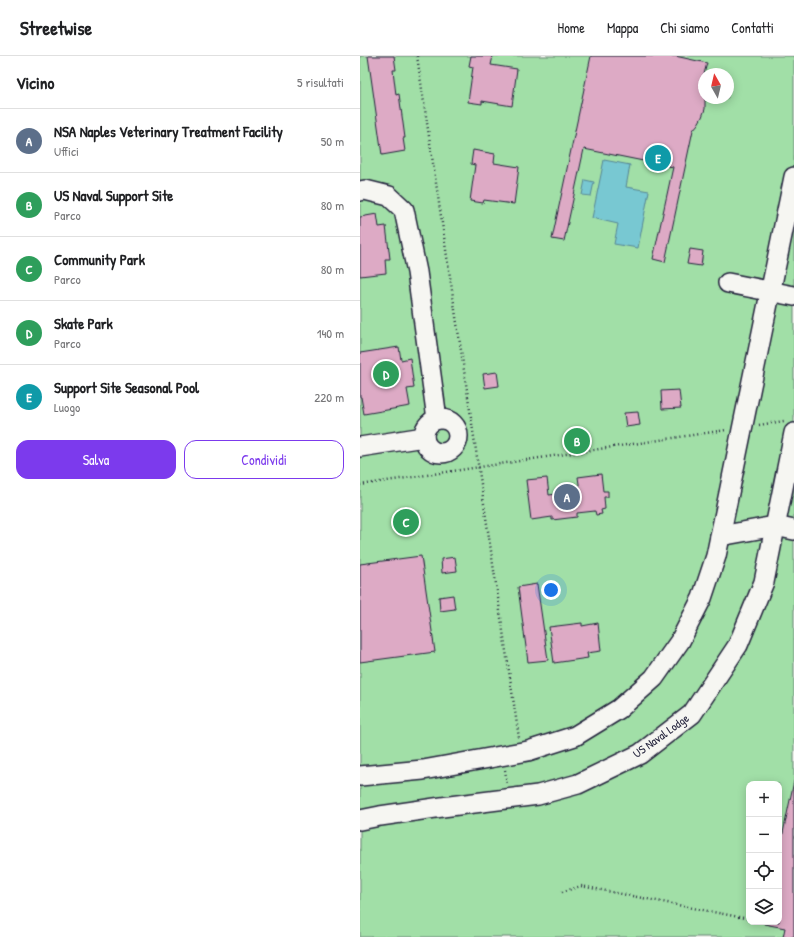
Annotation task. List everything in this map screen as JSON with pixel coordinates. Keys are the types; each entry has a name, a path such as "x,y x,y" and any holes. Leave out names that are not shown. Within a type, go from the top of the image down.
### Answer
{"street":[{"path":"360,776 423,770 502,756 528,751 575,736 619,710 654,678 680,641 702,598 716,556 794,177"},
{"path":"360,191 365,190 389,196 404,210 417,272 437,419"},
{"path":"728,283 794,296"},
{"path":"443,419 453,423 459,437 458,442 451,451 441,454 431,451 427,447 424,437 426,428 433,421 443,419"},
{"name":"US Naval Lodge","path":"360,820 380,816 538,796 578,784 640,754 692,714 738,645 764,582 775,526 790,427"},
{"path":"360,447 424,437"},
{"path":"720,536 775,526 794,530"}],"path":[{"path":"417,56 522,752"},
{"path":"360,485 742,427 790,427"},
{"path":"502,756 509,799"},
{"path":"562,892 581,886 746,919"}],"green space":[{"path":"360,56 794,56 794,937 360,937"}],"water":[{"path":"604,160 630,165 626,187 649,191 638,248 614,244 618,224 592,218"},
{"path":"585,180 594,182 591,196 582,195"}],"building":[{"path":"368,56 394,56 396,70 393,70 396,95 399,94 405,138 403,138 405,151 382,155"},
{"path":"471,56 493,56 491,65 517,69 512,106 482,101 482,104 468,102 473,67 469,66"},
{"path":"591,56 675,56 707,63 706,68 698,68 698,104 705,104 705,109 698,124 693,130 665,262 653,259 673,167 584,149 564,241 552,239"},
{"path":"473,150 495,154 494,163 519,167 514,204 484,200 483,203 470,201 475,165 471,164"},
{"path":"377,214 379,227 386,226 390,259 385,259 386,273 360,276 360,217"},
{"path":"690,249 703,251 701,266 687,264"},
{"path":"399,347 401,360 410,358 414,388 407,389 410,406 364,414 360,397 360,353"},
{"path":"497,372 499,386 485,388 483,374"},
{"path":"679,390 681,408 662,409 661,391"},
{"path":"638,412 640,425 626,427 624,413"},
{"path":"601,474 603,491 608,491 608,497 604,497 605,509 601,510 602,514 596,515 595,511 577,513 577,517 552,520 552,517 531,520 526,480 547,478 549,495 580,491 578,477"},
{"path":"421,556 435,652 360,662 360,564"},
{"path":"455,557 457,571 442,573 441,559"},
{"path":"537,584 548,660 528,662 518,587"},
{"path":"453,595 455,609 440,611 439,597"},
{"path":"582,623 582,626 598,623 601,651 587,653 588,658 554,663 549,627"},
{"path":"794,781 794,937 783,937 785,928 769,925 782,925 782,838"}],"place":[{"name":"Support Site Seasonal Pool","path":"658,158"},
{"name":"Skate Park","path":"386,374"},
{"name":"US Naval Support Site","path":"577,441"},
{"name":"NSA Naples Veterinary Treatment Facility","path":"567,497"},
{"name":"Community Park","path":"406,522"}]}
